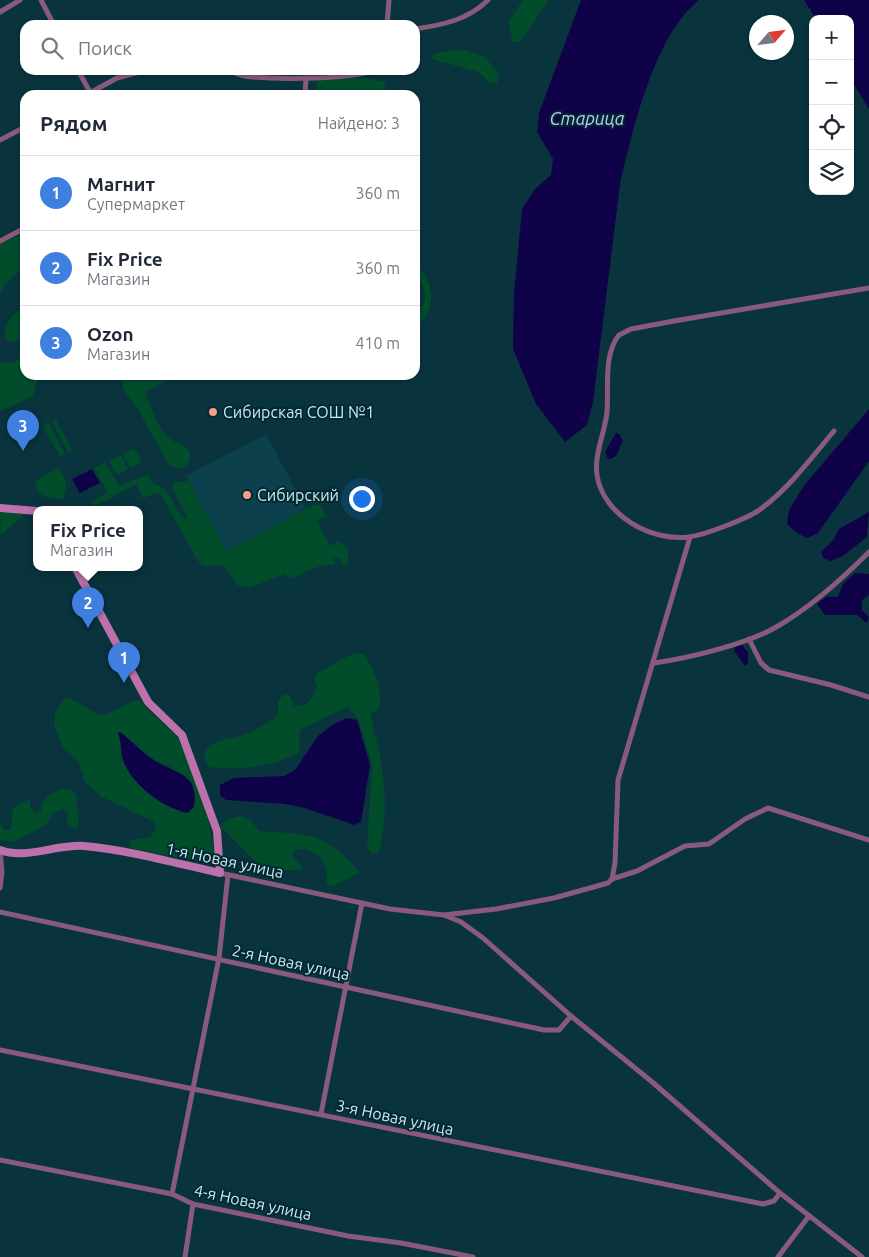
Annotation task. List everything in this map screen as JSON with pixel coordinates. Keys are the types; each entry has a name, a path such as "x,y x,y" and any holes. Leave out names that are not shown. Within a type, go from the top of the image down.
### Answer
{"street":[{"path":"0,12 20,0"},
{"path":"41,0 51,20"},
{"path":"387,20 389,0"},
{"path":"420,28 462,18 480,8 488,0"},
{"path":"80,75 87,90"},
{"path":"96,90 117,78 128,75"},
{"path":"245,75 252,77 306,78 361,75"},
{"path":"305,90 306,78"},
{"path":"0,140 20,130"},
{"path":"0,241 20,231"},
{"path":"834,430 801,469 763,508 742,519 690,537 654,533 635,526 614,508 599,483 597,464 607,412 607,376 615,339 619,335 631,329 869,288"},
{"path":"0,508 33,511"},
{"path":"612,879 615,863 618,780 690,537"},
{"path":"654,663 684,659 749,639 779,626 849,571 869,552"},
{"path":"77,571 148,702 182,735 217,831 224,874 219,958 172,1194"},
{"path":"749,639 762,663 769,670 831,685 869,697"},
{"path":"444,915 496,909 554,898 602,886 612,879 637,871 685,846 709,844 745,819 768,808 869,840"},
{"name":"1-я Новая улица","path":"0,850 23,853 61,846 94,847 362,903 444,915"},
{"path":"0,850 2,872 0,888"},
{"path":"320,1114 362,903"},
{"name":"2-я Новая улица","path":"0,912 186,954 219,958 553,1032 564,1026 571,1016"},
{"path":"444,915 461,922 483,938 571,1016 652,1080 780,1193 862,1257"},
{"name":"3-я Новая улица","path":"0,1050 763,1204 774,1201 780,1193"},
{"name":"4-я Новая улица","path":"0,1160 172,1194 193,1204 348,1236 401,1243 473,1257"},
{"path":"185,1257 193,1204"},
{"path":"778,1257 809,1216"}],"shaded area":[{"name":"Сибирский","path":"266,434 306,509 226,551 186,476"}],"green space":[{"path":"523,0 549,0 520,42 512,42 509,21"},
{"path":"465,50 485,57 499,74 497,83 490,83 479,72 431,59 432,56 440,52"},
{"path":"367,78 385,82 386,90 317,90 316,80"},
{"path":"20,234 20,270 4,285 0,296 0,244"},
{"path":"420,270 427,279 431,296 427,313 420,322 420,311 425,300 420,281"},
{"path":"20,311 20,338 13,342 6,340 5,330 12,316"},
{"path":"20,358 20,380 37,380 33,396 0,411 0,363 13,362"},
{"path":"121,380 167,380 146,392 146,396 163,431 172,440 189,451 190,460 188,464 180,469 169,465 136,406 125,393"},
{"path":"56,420 72,450 68,452 52,422"},
{"path":"49,423 65,454 60,457 43,426"},
{"path":"134,448 142,462 130,468 123,454"},
{"path":"121,455 128,469 117,475 109,461"},
{"path":"105,462 119,486 148,475 153,484 168,493 184,519 187,516 172,487 175,482 189,481 226,551 315,504 321,506 326,515 317,521 330,546 339,541 348,549 348,564 342,564 339,557 333,559 335,564 317,567 290,579 285,574 249,588 237,585 224,567 219,565 203,566 197,560 162,496 157,493 143,498 136,484 95,506 92,505 92,502 107,492 95,468"},
{"path":"58,468 66,483 62,499 40,494 35,481"},
{"path":"0,511 22,514 1,535"},
{"path":"354,653 363,654 367,659 377,680 380,696 378,710 370,714 382,765 385,799 383,834 379,852 372,854 367,848 372,764 358,718 347,707 300,730 299,753 278,762 255,767 220,768 209,767 204,757 207,747 212,744 248,733 275,718 278,715 278,701 284,694 289,695 294,706 306,703 317,687 314,678 317,673"},
{"path":"70,698 100,716 139,700 178,738 185,748 197,778 217,861 214,864 133,849 128,846 131,840 150,837 156,829 154,822 102,797 85,782 78,761 63,748 54,725 55,713 62,701","holes":["120,732 156,762 176,769 123,760"]},
{"path":"62,788 70,789 76,795 79,825 74,829 67,823 68,813 63,809 52,814 48,823 13,842 0,840 0,823 4,830 11,830 13,808 30,799 30,808 36,813 41,811 45,799"},
{"path":"240,816 251,820 259,831 304,835 326,842 348,860 360,873 331,887 326,885 327,873 321,857 306,849 295,850 292,856 301,865 301,871 261,867 221,827 225,820"}],"water":[{"name":"Старица","path":"581,0 699,0 683,16 670,36 658,60 639,111 620,184 593,402 587,425 565,442 536,404 513,349 514,294 522,209 535,189 551,175 553,159 537,132 539,113"},
{"path":"804,0 869,0 869,109 854,85 854,15 813,15"},
{"path":"869,409 869,461 818,533 807,538 797,533 787,524 789,510 803,487"},
{"path":"616,433 619,434 623,441 615,457 608,459 605,452"},
{"path":"92,469 100,483 80,493 72,479"},
{"path":"869,512 867,537 843,556 831,561 823,558 821,552 834,539 839,529"},
{"path":"855,573 869,574 869,595 862,600 862,610 869,617 867,623 857,615 825,615 817,604 826,597 838,597 843,584"},
{"path":"741,644 748,652 748,663 745,666 734,651 735,647"},
{"path":"346,718 357,720 370,765 361,822 354,825 305,808 285,804 226,800 220,795 220,785 234,778 284,776 295,770 318,736 332,725"},
{"path":"120,732 152,759 186,777 191,782 195,796 194,807 187,813 168,806 149,794 133,778 123,760 118,733"}],"place":[{"name":"Сибирская СОШ №1","path":"213,412"},
{"name":"Ozon","path":"23,451"},
{"name":"Сибирский","path":"247,495"},
{"name":"Fix Price","path":"88,628"},
{"name":"Магнит","path":"124,683"}]}
